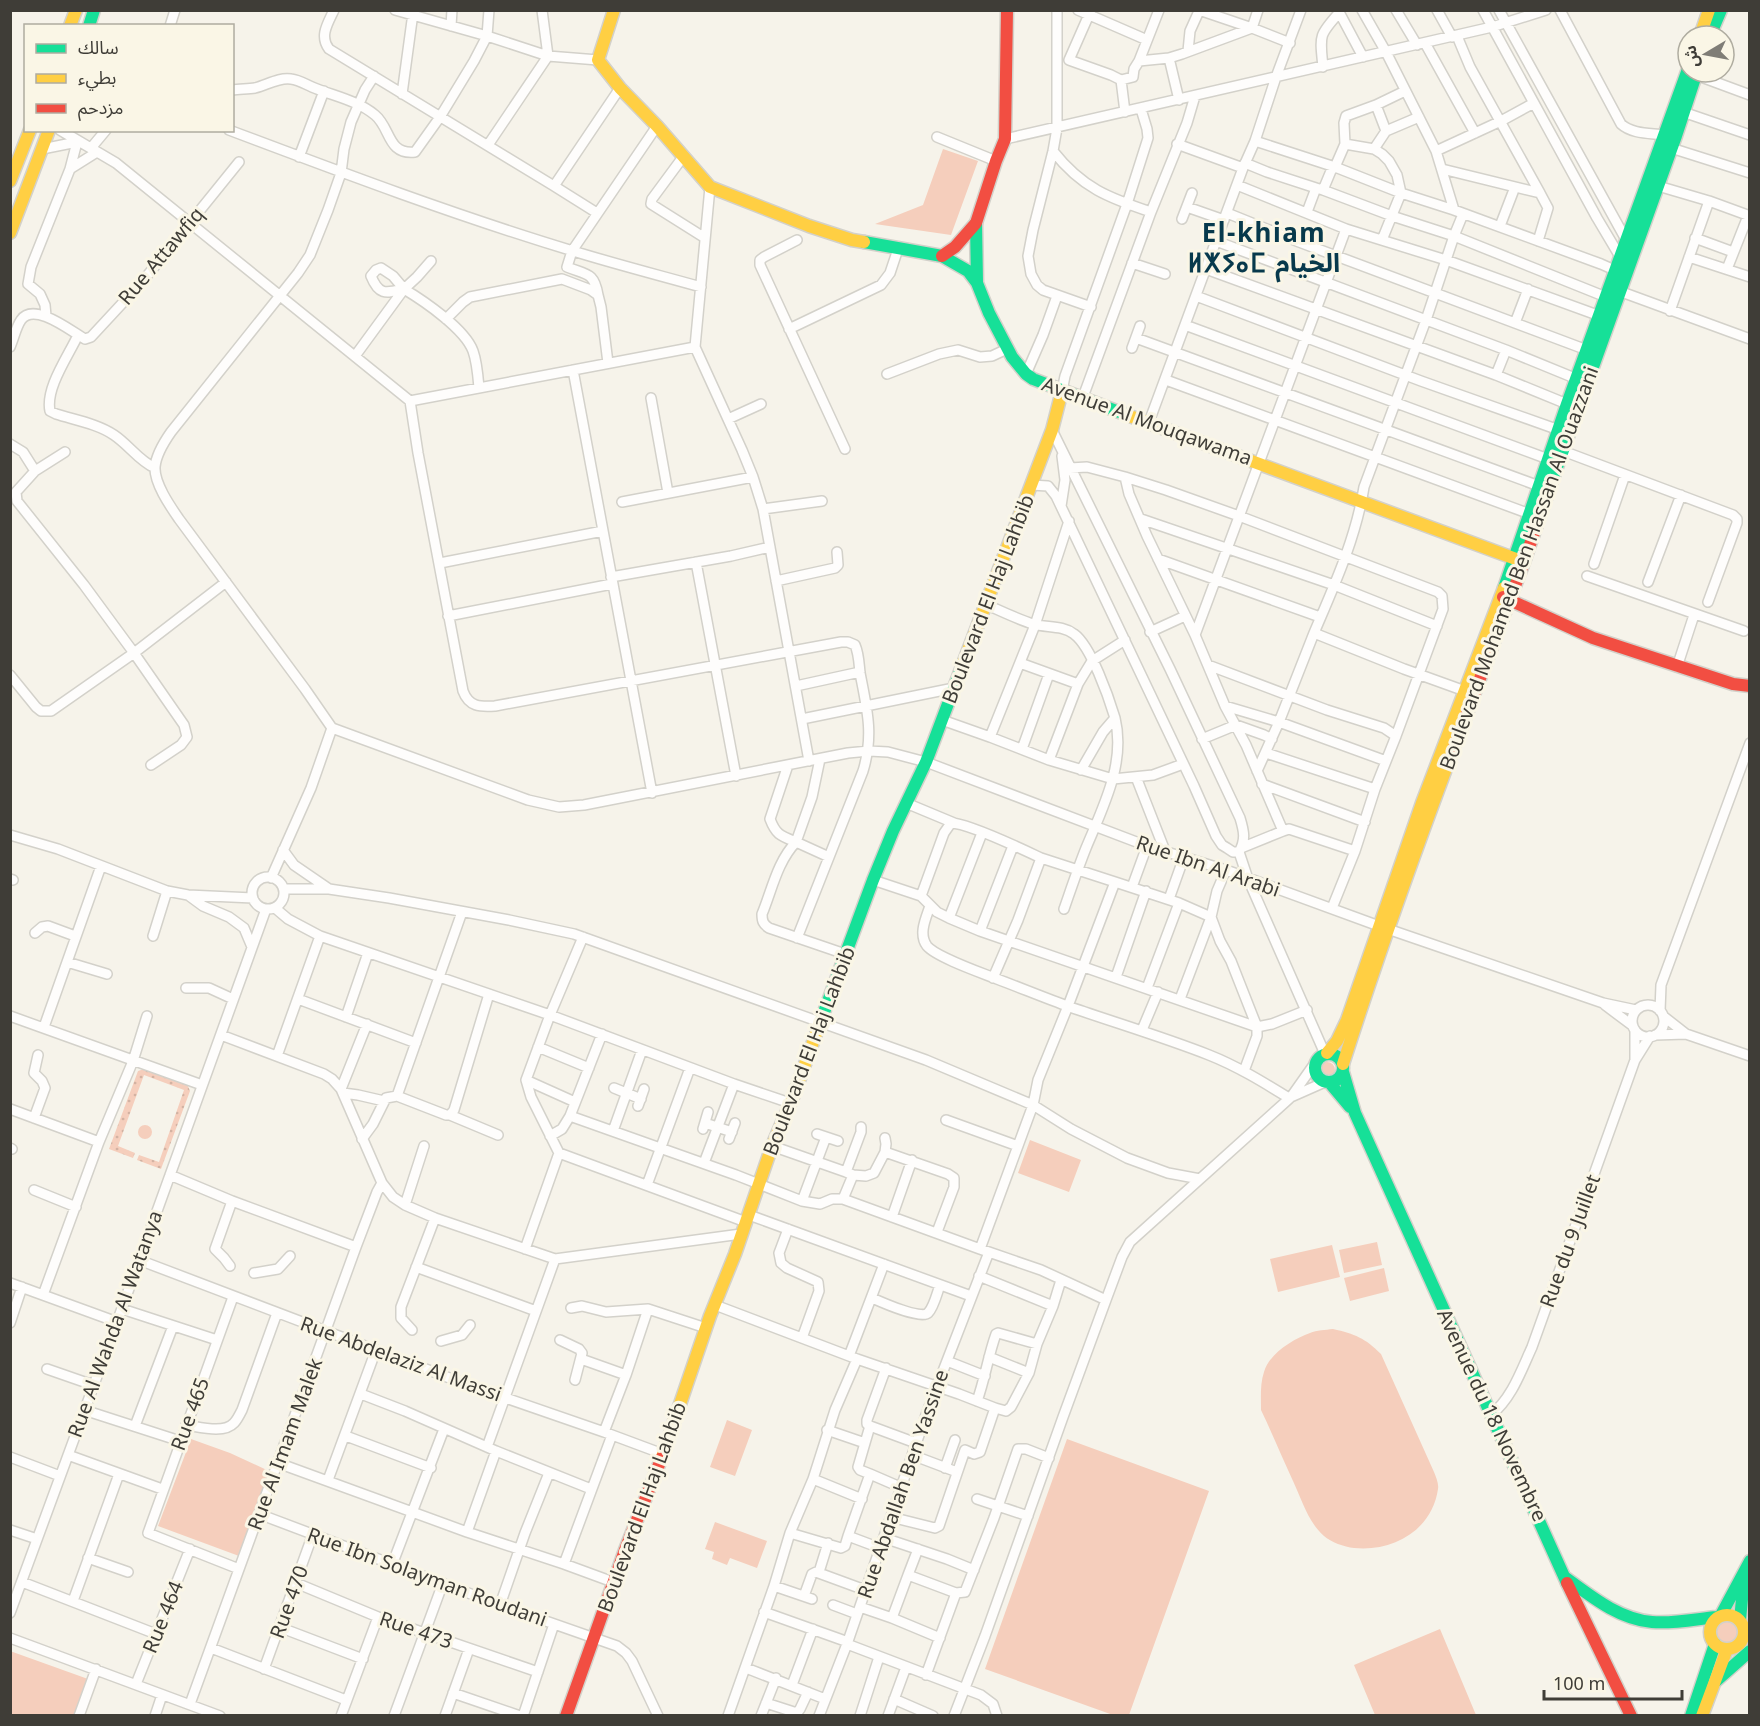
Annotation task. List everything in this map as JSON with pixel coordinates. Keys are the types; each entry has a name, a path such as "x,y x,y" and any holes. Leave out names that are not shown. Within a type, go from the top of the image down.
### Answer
{"main road":[{"path":"598,60 614,10"},
{"path":"977,283 976,223 1005,139 1007,10"},
{"path":"1715,24 1721,10"},
{"name":"Avenue Al Mouqawama","path":"598,60 620,88 657,126 710,187 809,226 852,240 942,256 968,272 977,283 1007,349 1026,374 1062,391 1519,560"},
{"name":"Boulevard Mohamed Ben Hassan Al Ouazzani","path":"1326,1054 1337,1041 1347,1020 1464,720 1519,560 1563,451 1619,291 1623,271 1620,256 1664,135 1688,84"},
{"name":"Boulevard Mohamed Ben Hassan Al Ouazzani","path":"1519,560 1530,514 1567,404 1606,297 1634,251 1671,148 1691,84"},
{"path":"10,181 29,132"},
{"path":"10,233 48,132"},
{"path":"942,256 960,242 976,223"},
{"name":"Boulevard El Haj Lahbib","path":"566,1716 663,1454 772,1146 873,880 926,762 1052,430 1062,391"},
{"path":"1506,599 1593,638 1677,667 1733,684 1749,686"},
{"name":"Boulevard Mohamed Ben Hassan Al Ouazzani","path":"1343,1068 1422,803 1465,691 1506,599"},
{"path":"1733,684 1749,697"},
{"path":"1326,1054 1337,1056 1343,1068 1338,1079 1327,1082 1317,1077 1314,1068 1318,1058 1326,1054"},
{"name":"Avenue du 18 Novembre","path":"1343,1068 1355,1113 1630,1716"},
{"name":"Avenue du 18 Novembre","path":"1327,1082 1355,1113"},
{"path":"1749,1561 1728,1603 1710,1627 1712,1639 1721,1648 1734,1648 1740,1644 1743,1637 1745,1626 1742,1599 1749,1576"},
{"path":"1566,1577 1617,1612 1631,1618 1663,1622 1731,1614 1745,1626"},
{"path":"1691,1716 1715,1644"},
{"path":"1702,1716 1727,1649"},
{"path":"1713,1684 1749,1651"}],"street":[{"path":"334,10 324,33 326,45 597,213"},
{"path":"395,10 413,13 548,56 598,60"},
{"path":"451,26 452,10"},
{"path":"234,90 255,88 287,78 298,80 358,104 376,116 397,148 408,153 416,152 462,82 486,36 489,10"},
{"path":"488,146 548,56 542,10"},
{"path":"1057,10 1057,128 1033,230 1028,256 1029,266 1037,285 1043,290 1091,307"},
{"path":"1078,10 1090,13 1147,40"},
{"path":"1069,60 1121,80 1133,77 1135,66 1160,10"},
{"path":"1252,28 1258,10"},
{"path":"1149,422 1255,141 1301,10"},
{"path":"1257,771 1335,585 1362,501 1364,487 1426,320 1454,236 1459,212 1436,151 1362,10"},
{"path":"1396,10 1421,44 1475,133"},
{"path":"1437,10 1454,36 1548,208 1538,241"},
{"path":"1483,10 1620,256"},
{"path":"1499,10 1626,241 1634,251"},
{"path":"1005,139 1421,44 1492,27 1546,10"},
{"path":"1560,10 1621,124 1632,131 1664,135"},
{"path":"1188,51 1190,31 1199,11 1290,43"},
{"path":"1323,67 1321,37 1339,12 1363,57"},
{"path":"402,94 413,13"},
{"path":"1058,69 1069,60 1090,13"},
{"path":"1139,61 1169,58 1252,28"},
{"path":"1169,58 1179,100"},
{"path":"271,878 311,788 332,728 169,504 155,468 160,450 171,432 310,255 341,173 346,136 358,104 374,76"},
{"path":"1121,80 1125,112"},
{"path":"1723,84 1749,95"},
{"path":"554,186 620,88"},
{"path":"299,157 324,91"},
{"path":"1307,212 1345,144 1346,116 1405,91"},
{"path":"1083,397 1151,212 1187,123 1195,96"},
{"path":"1436,151 1534,103"},
{"path":"1376,105 1386,131"},
{"path":"1062,391 1065,376 1127,204 1148,138 1141,109"},
{"path":"1683,112 1749,135"},
{"path":"1374,149 1386,131 1419,117"},
{"path":"562,279 572,251 657,126"},
{"path":"63,132 116,163 410,401 463,691 468,701 474,705 495,706 848,642 856,647 867,705 870,730 869,751 797,938"},
{"path":"70,169 94,150 105,132"},
{"path":"234,132 341,173 572,251 701,287"},
{"path":"937,136 996,161"},
{"path":"1255,141 1623,271"},
{"path":"42,149 77,142"},
{"path":"45,316 45,305 40,294 30,286 28,281 31,267 70,169 77,142"},
{"path":"1177,144 1319,189 1454,236 1606,297"},
{"path":"1345,144 1374,149 1392,166 1401,184 1401,193 1382,240"},
{"path":"1671,148 1749,173"},
{"path":"1053,151 1071,171 1091,187 1109,198 1151,212"},
{"path":"683,157 652,199 651,204 705,238"},
{"name":"Rue Attawfiq","path":"78,335 89,339 97,332 142,282 238,162"},
{"path":"1442,169 1540,193"},
{"path":"1237,185 1346,229 1446,260 1600,316"},
{"path":"1658,186 1709,201 1748,216 1727,269"},
{"path":"710,187 695,347 753,477 763,509 809,761"},
{"path":"1500,226 1515,187"},
{"path":"1182,219 1192,194"},
{"path":"1670,310 1709,201"},
{"path":"1187,207 1225,216 1337,255 1587,350"},
{"path":"1195,635 1346,229"},
{"path":"1695,238 1733,252"},
{"path":"797,240 760,260 760,265 844,449"},
{"path":"1216,241 1577,379"},
{"path":"789,329 881,285 890,273 898,249"},
{"path":"1689,257 1749,278"},
{"path":"355,356 404,289 431,261"},
{"path":"1132,263 1165,274"},
{"path":"567,267 594,280 602,307 608,363"},
{"path":"1206,269 1496,375 1567,404"},
{"path":"446,319 470,297 562,279 598,295"},
{"path":"404,289 464,335 473,351 479,388"},
{"path":"1515,323 1528,289"},
{"path":"1619,291 1749,339"},
{"path":"1026,374 1057,296"},
{"path":"1196,296 1559,430"},
{"path":"10,347 21,320 35,313 45,316 78,335 50,395 50,411 113,434 141,460 155,468"},
{"path":"1185,325 1548,459"},
{"path":"1132,348 1140,326"},
{"path":"1136,338 1539,486"},
{"path":"410,401 695,347"},
{"path":"887,374 939,354 958,350 980,357 992,356 1007,349"},
{"path":"1496,375 1506,350"},
{"path":"573,370 652,793"},
{"path":"1166,380 1530,514"},
{"path":"651,398 668,493"},
{"path":"728,419 761,404"},
{"path":"1052,430 1240,818 1245,834 1240,850 1248,879 1326,1054"},
{"path":"10,444 23,452 35,471"},
{"path":"1061,450 1065,480 1061,506"},
{"path":"1563,451 1733,515 1737,519 1708,602"},
{"path":"65,452 35,471 16,492 19,505 84,585 178,713 187,731 184,743 151,765"},
{"path":"1070,468 1088,467 1166,490 1438,592 1442,596 1444,605 1437,626 1332,908"},
{"path":"1594,564 1625,475"},
{"path":"621,502 753,477"},
{"path":"1125,477 1129,494 1140,519 1283,831"},
{"path":"1031,485 1050,487 1069,521 1219,841 1233,852 1289,829 1355,851"},
{"path":"1648,582 1681,495"},
{"path":"763,509 822,501"},
{"path":"1140,519 1335,585 1437,626"},
{"path":"990,737 1035,624 1069,521"},
{"path":"440,563 603,531"},
{"path":"448,616 770,547"},
{"path":"776,581 835,567 838,565 837,552"},
{"path":"1158,559 1320,618"},
{"path":"696,562 736,776"},
{"path":"1587,576 1744,631"},
{"path":"10,675 36,707 41,711 51,711 134,653 226,582"},
{"path":"985,604 1035,624 1062,628 1075,634 1088,652 1115,718 1118,747 1113,779 1064,909"},
{"path":"1677,667 1694,615"},
{"path":"1150,632 1185,616"},
{"path":"1314,633 1465,691"},
{"path":"1049,760 1078,684 1092,661 1125,640"},
{"path":"1020,663 1078,684"},
{"path":"1208,665 1384,728 1396,735"},
{"path":"796,686 860,672"},
{"path":"1022,749 1049,674"},
{"path":"801,719 954,688"},
{"path":"1225,706 1279,722 1386,761"},
{"path":"1081,770 1095,744 1115,718"},
{"path":"942,720 1049,760 1113,779 1153,775 1183,764"},
{"path":"1202,739 1236,725 1272,739"},
{"name":"Rue Ibn Al Arabi","path":"332,728 499,790 547,805 571,807 820,759 869,751 888,752 926,762 1147,846 1226,870 1603,1004 1636,1010"},
{"path":"1686,1034 1644,1036 1634,1028 1633,1015 1636,1010 1646,1005 1661,985 1749,743"},
{"path":"1266,753 1375,789"},
{"path":"820,759 810,805 796,842 781,863 762,914 762,920 769,927 845,954"},
{"path":"788,765 770,819 774,830 780,835 829,857"},
{"path":"1136,777 1165,851"},
{"path":"1262,784 1365,822"},
{"path":"906,803 1041,858 1146,891 1211,917 1257,1027 1257,1036 1244,1071"},
{"path":"921,896 944,833 948,826 954,823"},
{"path":"949,918 982,833"},
{"path":"10,846 12,835 58,849 167,891 188,895 253,898"},
{"path":"980,931 1013,846"},
{"path":"1132,887 1147,846"},
{"path":"284,850 294,865 329,889"},
{"path":"1147,988 1174,901 1184,857"},
{"path":"993,978 1041,858"},
{"path":"44,1027 100,866"},
{"path":"1180,999 1226,870"},
{"path":"270,909 278,906 284,898 284,889 279,882 271,878 262,879 255,885 253,898 258,905 320,936 550,1015 790,1103"},
{"path":"873,880 921,896 930,906 949,918 980,931 1257,1027 1272,1024 1307,1010"},
{"name":"Rue Abdallah Ben Yassine","path":"819,1716 859,1610 900,1486 979,1276 984,1251 1033,1105 1038,1080 1115,882"},
{"path":"284,889 329,889 389,898 508,920 583,937 926,1060 1033,1105 1071,1129 1127,1158 1168,1173 1200,1179"},
{"path":"153,936 167,891"},
{"path":"1116,977 1146,891"},
{"path":"188,895 203,906 230,917 244,928 252,947"},
{"path":"930,906 923,937 927,946 956,963 1068,1006 1211,1056 1244,1071 1290,1097"},
{"name":"Rue Al Wahda Al Watanya","path":"10,1613 252,947 270,909"},
{"path":"397,1096 462,912"},
{"path":"35,933 42,927 48,926 75,936"},
{"path":"277,1056 320,936"},
{"path":"583,937 537,1047 526,1080 531,1097 559,1154 745,1223 788,1229 971,1296"},
{"path":"346,1017 368,953"},
{"path":"67,962 107,974"},
{"path":"1652,1036 1662,1027 1661,985"},
{"path":"186,988 209,988 233,999"},
{"path":"1142,1030 1158,992"},
{"path":"450,1115 454,1110 489,994"},
{"path":"298,999 416,1043"},
{"name":"Rue Ibn Al Arabi","path":"1603,1004 1634,1028"},
{"path":"1646,1005 1656,1007 1661,1014 1686,1034 1749,1056"},
{"path":"10,1016 202,1084"},
{"path":"43,1295 99,1142 133,1061 147,1016"},
{"path":"342,1091 367,1024"},
{"name":"Rue du 9 Juillet","path":"1634,1028 1635,1060"},
{"path":"550,1136 562,1129 570,1116 602,1034"},
{"path":"221,1035 332,1079 342,1091 382,1184 393,1197 405,1205 435,1218 555,1259 745,1223"},
{"name":"Rue du 9 Juillet","path":"1491,1415 1500,1408 1510,1393 1532,1347 1635,1060 1652,1036"},
{"path":"537,1047 589,1068"},
{"path":"613,1131 642,1050"},
{"path":"34,1118 45,1088 34,1073 38,1055"},
{"path":"954,1716 1127,1245 1290,1097 1315,1063"},
{"path":"647,1185 690,1068"},
{"path":"526,1080 575,1102"},
{"path":"1290,1097 1327,1082"},
{"path":"704,1163 734,1084"},
{"path":"614,1088 640,1102 644,1089"},
{"path":"342,1091 384,1101"},
{"path":"362,1139 377,1117 386,1098 397,1096 498,1135"},
{"path":"10,1109 99,1142"},
{"path":"708,1112 704,1126 718,1126 732,1131"},
{"path":"570,1116 759,1183 802,1201 820,1204 832,1199 843,1199 1041,1270 1106,1300"},
{"path":"946,1120 1018,1146"},
{"path":"843,1199 861,1127"},
{"path":"802,1201 818,1162 822,1136 838,1141"},
{"path":"772,1146 849,1173 866,1176 874,1173 885,1152 885,1138"},
{"path":"405,1205 424,1146"},
{"path":"885,1152 912,1160 954,1178 954,1187 937,1232"},
{"path":"525,1249 559,1154"},
{"path":"892,1216 912,1160"},
{"path":"170,1175 232,1201 356,1247"},
{"name":"Rue Al Imam Malek","path":"190,1704 356,1247 382,1184"},
{"path":"34,1190 76,1207"},
{"path":"230,1266 215,1249 232,1201"},
{"path":"412,1330 401,1318 400,1313 435,1218"},
{"path":"788,1229 779,1253 781,1263 818,1282 819,1285 819,1291 802,1338"},
{"path":"254,1273 278,1269 290,1256"},
{"path":"487,1447 555,1259"},
{"name":"Rue Abdelaziz Al Massi","path":"139,1260 376,1350 663,1454"},
{"path":"728,1716 774,1587 790,1533 813,1479 884,1264"},
{"path":"416,1267 536,1311"},
{"path":"979,1276 1053,1306"},
{"path":"715,1305 1006,1411 1011,1407 1029,1373 1060,1280"},
{"path":"10,1283 117,1323"},
{"path":"872,1298 923,1315 929,1312 940,1285"},
{"path":"10,1323 22,1287"},
{"name":"Rue 465","path":"190,1549 148,1533 232,1296"},
{"path":"571,1308 582,1306 606,1312 648,1310 706,1328"},
{"path":"122,1310 217,1340"},
{"path":"564,1564 591,1489 648,1310"},
{"path":"186,1425 225,1428 234,1424 242,1410 277,1313"},
{"path":"441,1341 462,1335 470,1325"},
{"path":"135,1426 173,1326"},
{"path":"977,1401 996,1334 1037,1344"},
{"path":"560,1340 581,1350 575,1380"},
{"path":"328,1480 376,1350"},
{"path":"989,1357 1029,1373"},
{"path":"581,1359 626,1375"},
{"path":"947,1361 985,1376"},
{"path":"886,1368 867,1424 916,1443"},
{"path":"47,1369 93,1385"},
{"path":"361,1394 591,1489"},
{"path":"945,1468 954,1443 974,1454 980,1452 995,1408"},
{"path":"84,1410 180,1440"},
{"path":"870,1426 858,1466 860,1470 900,1486"},
{"path":"392,1565 444,1429"},
{"path":"827,1431 865,1443"},
{"path":"346,1436 430,1468"},
{"path":"908,1575 956,1593 965,1593 1017,1449 1026,1449 1049,1458"},
{"path":"891,1516 937,1528 965,1450"},
{"path":"467,1532 496,1451"},
{"path":"68,1455 162,1489"},
{"path":"912,1455 957,1472"},
{"path":"10,1457 60,1476"},
{"path":"278,1463 467,1532 614,1582"},
{"path":"73,1601 119,1473"},
{"path":"500,1605 549,1473"},
{"path":"790,1533 838,1548 843,1547 870,1474"},
{"path":"813,1479 862,1499"},
{"path":"977,1499 1028,1516"},
{"name":"Rue Ibn Solayman Roudani","path":"260,1514 500,1605 617,1646 626,1653 637,1670 658,1716"},
{"path":"10,1530 37,1539"},
{"name":"Rue 470","path":"264,1669 313,1534"},
{"path":"848,1536 880,1548"},
{"path":"884,1538 974,1570"},
{"path":"819,1572 828,1543"},
{"path":"190,1549 239,1569"},
{"name":"Rue 464","path":"136,1684 190,1549"},
{"path":"892,1618 918,1549"},
{"path":"88,1558 129,1572"},
{"path":"774,1587 808,1598 812,1574 819,1572 866,1590"},
{"path":"22,1582 156,1634"},
{"name":"Rue 473","path":"296,1583 378,1617 538,1672"},
{"path":"394,1716 443,1583"},
{"path":"926,1675 956,1593"},
{"path":"833,1605 892,1618 940,1638"},
{"path":"764,1612 975,1692 990,1701 997,1716"},
{"path":"340,1716 378,1617"},
{"path":"453,1693 522,1716 554,1624"},
{"path":"279,1627 363,1659"},
{"path":"792,1685 813,1629"},
{"path":"10,1638 220,1716"},
{"path":"211,1648 346,1701"},
{"path":"445,1716 469,1649"},
{"path":"860,1716 879,1657"},
{"path":"888,1716 906,1667"},
{"path":"746,1668 825,1699"},
{"path":"79,1716 96,1669"},
{"path":"761,1716 776,1678"},
{"path":"766,1703 797,1713 808,1692"},
{"path":"155,1716 162,1695"},
{"path":"894,1699 933,1716"}],"shaded area":[{"path":"943,149 978,161 951,235 875,224 923,205"},
{"path":"1327,1062 1333,1064 1335,1070 1333,1076 1327,1078 1321,1076 1319,1070 1321,1064"},
{"path":"144,1069 187,1084 190,1091 161,1169 137,1160 139,1155 159,1162 184,1090 144,1075 118,1146 135,1153 133,1158 109,1149 138,1071"},
{"path":"145,1125 150,1127 152,1132 150,1137 145,1139 140,1137 138,1132 140,1127"},
{"path":"1030,1140 1081,1160 1069,1192 1018,1173"},
{"path":"1377,1242 1382,1265 1344,1273 1339,1250"},
{"path":"1332,1245 1340,1277 1278,1292 1270,1259"},
{"path":"1384,1268 1389,1291 1350,1301 1344,1278"},
{"path":"1333,1329 1359,1337 1381,1354 1438,1483 1434,1504 1419,1527 1408,1536 1382,1546 1346,1547 1330,1540 1318,1530 1306,1510 1261,1410 1263,1377 1267,1365 1276,1353 1303,1336 1315,1331"},
{"path":"727,1420 752,1430 735,1476 710,1467"},
{"path":"191,1439 230,1453 269,1471 239,1556 158,1526"},
{"path":"1067,1439 1209,1491 1129,1715 1113,1715 985,1669"},
{"path":"715,1522 767,1541 757,1568 730,1558 727,1565 712,1559 714,1552 705,1549"},
{"path":"1727,1616 1733,1617 1741,1625 1741,1637 1733,1645 1727,1646 1721,1645 1713,1637 1712,1631 1713,1625 1721,1617"},
{"path":"1440,1629 1476,1715 1375,1715 1354,1665"},
{"path":"10,1651 88,1679 75,1715 11,1715"}],"traffic: fast":[{"path":"90,24 94,10"},
{"path":"1715,24 1721,10"},
{"path":"1504,588 1567,404 1683,84"},
{"path":"1552,481 1693,84"},
{"path":"976,223 977,282"},
{"path":"864,242 942,256 968,271 977,283 989,313 1012,357 1026,374 1033,379 1127,415"},
{"path":"820,1023 873,880 893,831 926,762 963,664"},
{"path":"1329,1054 1339,1058 1343,1068 1339,1078 1329,1082 1319,1078 1315,1068 1319,1058 1329,1054"},
{"path":"1343,1072 1355,1113 1567,1583"},
{"path":"1329,1082 1350,1107"},
{"path":"1721,1615 1750,1561"},
{"path":"1740,1620 1742,1599 1750,1576"},
{"path":"1566,1578 1606,1606 1628,1617 1652,1622 1717,1617"},
{"path":"1691,1716 1715,1644"},
{"path":"1716,1681 1750,1651"}],"traffic: slow":[{"path":"71,24 76,10"},
{"path":"614,10 598,60 620,88 657,126 710,187 809,226 864,242"},
{"path":"1704,24 1709,10"},
{"path":"10,181 29,132"},
{"path":"10,233 48,132"},
{"path":"963,664 1052,430 1062,391"},
{"path":"1127,415 1524,562"},
{"path":"1327,1053 1337,1041 1347,1020 1422,803 1504,588"},
{"path":"1343,1064 1396,906 1453,750"},
{"path":"662,1457 710,1316 820,1023"},
{"path":"1727,1615 1739,1620 1744,1632 1739,1644 1727,1649 1715,1644 1710,1632 1715,1620 1727,1615"},
{"path":"1702,1716 1727,1649"}],"traffic: jam":[{"path":"942,256 955,247 976,223 1005,139 1007,10"},
{"path":"1453,750 1552,481"},
{"path":"1503,597 1593,638 1733,684 1750,686"},
{"path":"566,1716 625,1550 662,1457"},
{"path":"1567,1583 1631,1716"}],"district":[{"name":"El-khiam ⵍⵅⵢⴰⵎ الخيام","path":"1264,248"}]}
